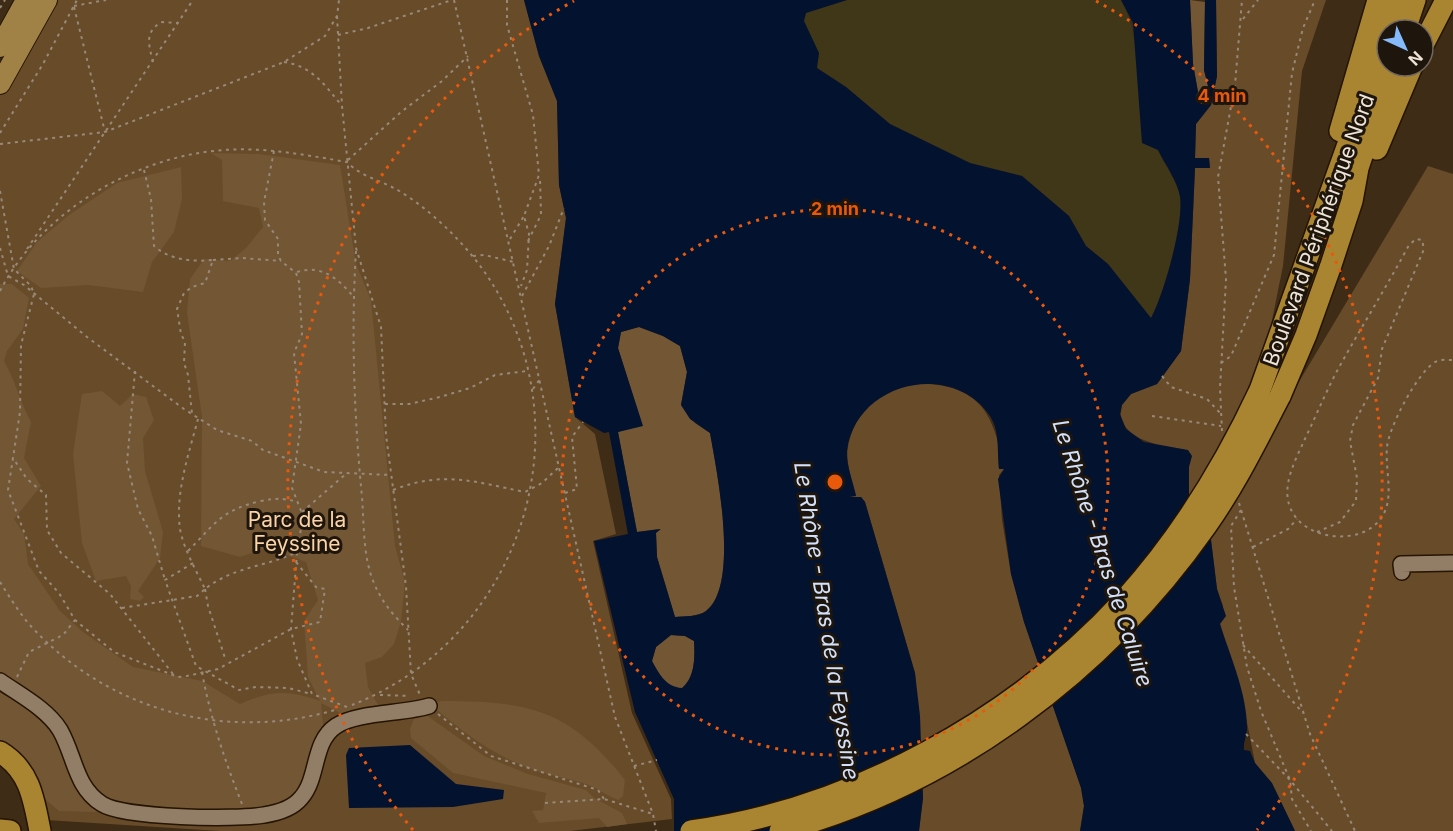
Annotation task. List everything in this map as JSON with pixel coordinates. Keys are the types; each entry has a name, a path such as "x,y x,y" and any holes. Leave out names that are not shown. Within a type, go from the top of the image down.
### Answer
{"highway":[{"path":"1330,191 1334,154 1378,0"},
{"path":"1393,18 1399,0"},
{"path":"1409,18 1415,0"},
{"path":"1435,22 1446,0"},
{"name":"Boulevard Périphérique Nord","path":"691,831 778,812 883,773 971,724 1053,666 1124,599 1155,563 1220,470 1260,390 1283,333 1330,191 1345,158 1375,70"},
{"name":"Boulevard Périphérique Nord","path":"780,831 853,807 938,767 1004,727 1067,680 1138,612 1188,550 1237,478 1280,396 1306,335 1352,201 1358,168 1388,78"},
{"path":"1352,201 1369,171 1407,78"},
{"path":"0,752 22,772 36,808 40,831"},
{"path":"0,830 10,831"}],"main road":[{"path":"0,47 26,0"},
{"path":"0,84 47,0"}],"lane":[{"path":"1402,572 1401,564 1453,563"},
{"path":"5,685 41,710 56,726 81,783 90,794 103,805 130,813 248,818 282,811 301,799 311,779 324,738 338,725 429,706"}],"path":[{"path":"0,8 5,0"},
{"path":"0,133 43,64 77,0"},
{"path":"74,7 106,0"},
{"path":"14,269 193,0"},
{"path":"339,0 337,16 342,105 356,248 353,296 359,473 372,577 386,607 408,630"},
{"path":"338,35 368,28 453,0 468,56 615,717 653,814 656,831"},
{"path":"507,0 507,25 533,115 539,175 541,215 528,242"},
{"path":"1242,21 1258,0"},
{"path":"1221,363 1231,356 1274,255 1292,74 1303,28 1315,0"},
{"path":"74,7 105,132"},
{"path":"0,144 105,132 284,62 319,42 337,16"},
{"path":"153,62 148,41 150,33 161,22 178,23"},
{"path":"346,162 400,112 442,81 468,56"},
{"path":"284,62 310,71 342,105"},
{"path":"0,291 30,248 69,211 113,182 143,169 190,154 222,150 274,151 346,162 353,168 395,189 441,223 472,256 495,289 507,312 527,371 532,390 536,436 531,488 516,541 489,592 453,639 411,674 377,695 347,707 291,721 261,724 213,722 166,712 134,700 87,674 28,623 0,582"},
{"path":"274,151 264,202 265,220 278,239 278,255 281,261 296,273 299,282 302,334 294,353 302,424 292,488 302,512 291,629 297,659 312,694"},
{"path":"143,169 151,199 154,246 164,255 200,261 242,258 281,261"},
{"path":"509,241 525,216 539,175"},
{"path":"0,191 14,269 31,286 34,294 21,345 20,412 8,490 39,571 59,593 75,620 114,652 178,677 218,669 226,662 291,629 320,622 325,589 316,587 296,562"},
{"path":"522,296 549,246 564,208"},
{"path":"520,288 527,270 528,242 525,216"},
{"path":"1317,532 1340,522 1356,501 1357,478 1350,441 1353,425 1378,378 1382,350 1424,249 1424,243 1419,238 1409,245 1338,369 1296,460 1287,494 1288,502 1298,519 1317,532 1332,537 1348,536 1366,529 1384,514 1388,504 1387,449 1394,421 1427,370 1439,361 1453,360"},
{"path":"0,248 7,278 34,294 198,419 217,430 324,472 391,476"},
{"path":"356,248 381,327 391,476 406,586 411,674 424,700 397,693 377,695"},
{"path":"472,256 484,255 514,262"},
{"path":"192,414 188,375 184,363 185,342 181,334 177,309 184,293 192,286 205,283 213,260"},
{"path":"296,273 317,270 338,279 353,296"},
{"path":"0,281 7,278"},
{"path":"135,371 127,463 138,509 152,536 196,666 202,672 239,690 256,687 288,688 347,707"},
{"path":"385,404 409,404 440,397 470,388 495,375 527,371"},
{"path":"1162,376 1171,387 1207,399 1220,413"},
{"path":"532,390 540,379"},
{"path":"1152,416 1221,426"},
{"path":"198,419 181,495 180,528 187,551 205,589 208,606 226,662"},
{"path":"565,494 577,489 572,437 583,422"},
{"path":"14,458 27,479 46,495 47,530 61,553 110,594 173,674"},
{"path":"393,490 430,478 462,478 525,492 542,483 559,467"},
{"path":"302,512 346,473"},
{"path":"187,551 224,514 241,505 279,496 298,502"},
{"path":"1241,510 1231,526 1234,587 1243,645 1254,692 1290,780 1292,799 1311,831"},
{"path":"1253,547 1288,528 1298,519"},
{"path":"122,608 174,602 197,596 222,576 278,561 297,553"},
{"path":"165,580 193,563"},
{"path":"5,685 29,652 63,635 75,620"},
{"path":"1243,645 1305,715"},
{"path":"202,672 213,722 248,818"},
{"path":"429,706 474,745 491,756 598,790 604,799"},
{"path":"1246,734 1290,780 1332,831"},
{"path":"634,766 657,760"},
{"path":"545,803 604,799 653,814"}],"green space":[{"name":"Parc de la Feyssine","path":"53,0 524,0 539,56 557,101 559,185 566,218 555,304 575,417 595,434 616,534 593,541 632,713 671,799 672,819 570,831 220,831 46,820 0,743 0,94"},
{"path":"1190,0 1205,2 1204,70 1210,94 1208,101 1201,104 1196,96 1198,92 1193,64"},
{"path":"1216,0 1326,0 1302,71 1283,266 1267,345 1262,451 1291,395 1428,166 1453,174 1453,831 1295,831 1272,784 1255,763 1243,702 1220,624 1223,606 1217,589 1211,540 1189,495 1189,467 1162,447 1138,438 1120,419 1122,405 1131,394 1157,384 1181,351 1190,279 1195,168 1210,168 1209,158 1195,159 1196,124 1211,105 1217,76"},
{"path":"211,153 259,154 340,165 356,264 371,300 395,546 405,582 401,621 394,644 382,657 365,663 368,687 378,705 365,718 342,714 321,703 324,733 298,798 240,810 210,813 149,814 59,811 39,794 0,743 0,284 12,284 29,298 23,329 7,351 4,361 31,422 24,458 41,486 14,519 24,534 28,564 60,611 83,632 133,667 202,681 240,704 262,696 280,693 290,693 320,701 308,677 304,621 318,600 306,562 267,548 240,557 201,546 202,417 187,313 190,279 204,259 230,261 246,248 263,227 259,208 223,201 222,160"},
{"path":"181,167 182,199 174,232 152,262 143,292 88,285 41,288 17,271 37,242 69,215 117,183"},
{"path":"639,327 663,336 680,346 687,372 681,405 695,423 710,433 721,500 724,554 722,578 716,597 706,611 695,615 675,617 657,557 656,533 659,529 637,532 618,432 642,425 618,348 621,332"},
{"path":"914,383 937,385 969,395 988,416 994,430 1005,468 999,475 1002,520 1011,574 1024,622 1081,787 1084,806 1080,831 919,831 923,798 915,673 865,502 861,497 848,497 856,495 847,454 851,435 865,410 883,395"},
{"path":"102,391 120,406 133,394 146,397 154,420 143,438 145,471 163,532 160,558 138,591 144,597 140,601 130,599 131,586 126,576 96,581 82,543 73,454 82,394"},
{"path":"671,635 685,636 694,641 692,673 682,689 667,683 652,661 656,647"},
{"path":"473,701 523,707 565,724 605,756 625,780 623,796 618,800 589,785 534,770 501,755 468,734 436,709 433,703"},
{"path":"422,712 484,756 528,774 586,790 594,798 622,813 627,824 607,827 599,818 539,823 532,811 543,810 546,793 453,773 411,738 410,729 415,716"}],"sand":[{"path":"847,0 1121,0 1132,27 1145,100 1158,150 1180,195 1181,206 1172,257 1151,319 1108,264 1086,246 1069,216 1022,176 970,163 890,124 846,87 817,68 803,21 806,13"}],"water":[{"path":"524,0 847,0 806,13 804,21 819,53 817,68 846,87 890,124 970,163 1022,176 1069,216 1086,246 1108,264 1151,318 1162,293 1172,258 1179,224 1180,197 1174,179 1158,150 1142,143 1133,23 1121,0 1190,0 1193,64 1198,92 1196,96 1201,104 1208,101 1210,94 1204,70 1205,0 1216,0 1217,76 1211,105 1196,124 1195,158 1209,158 1210,168 1195,168 1190,279 1181,351 1157,384 1131,394 1122,405 1120,414 1126,429 1144,442 1188,450 1192,456 1189,467 1189,495 1211,540 1217,589 1226,616 1220,624 1244,701 1247,728 1244,750 1250,751 1255,763 1272,783 1295,831 1080,831 1084,806 1081,788 1024,622 1011,574 998,479 1004,469 999,469 998,442 993,422 973,398 952,388 930,384 907,387 885,395 867,409 854,428 847,451 856,496 849,497 861,497 865,502 915,673 920,716 923,798 919,831 674,831 674,799 635,712 594,541 628,534 609,432 604,433 575,417 555,304 566,218 559,185 557,101 539,56","holes":["639,327 663,336 680,346 687,372 681,405 690,419 710,433 721,500 724,554 722,578 716,597 706,611 695,615 675,617 657,557 656,533 661,529 637,532 618,432 643,426 618,348 621,332","671,635 685,636 694,641 692,673 682,688 667,682 652,661 656,647"]},
{"path":"410,745 456,784 504,790 503,799 453,807 349,808 346,755 349,748"}],"water label":[{"name":"Le Rhône - Bras de Caluire","path":"1103,553"},
{"name":"Le Rhône - Bras de la Feyssine","path":"827,621"}]}
